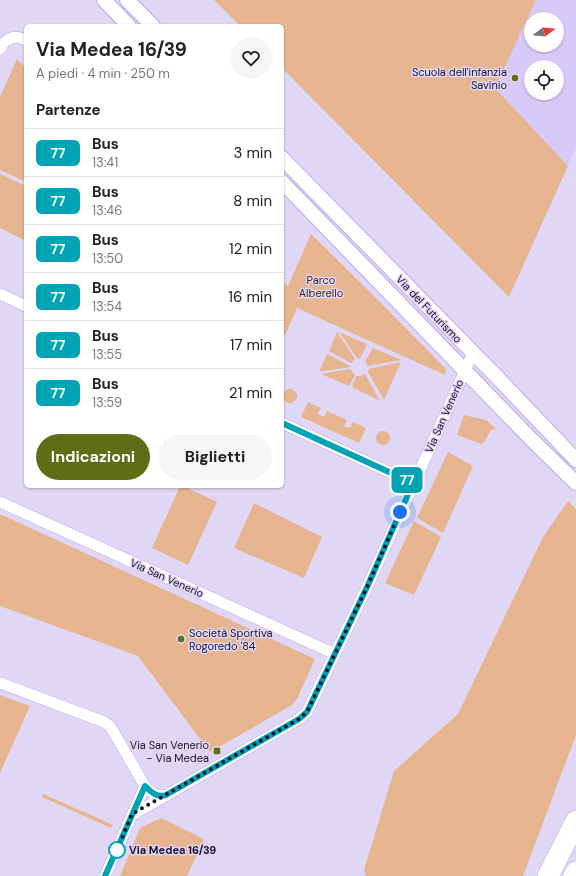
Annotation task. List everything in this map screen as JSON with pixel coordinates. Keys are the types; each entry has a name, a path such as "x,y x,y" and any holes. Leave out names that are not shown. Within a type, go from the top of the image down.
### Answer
{"highway":[{"path":"548,876 576,821"},
{"path":"574,876 576,872"}],"street":[{"path":"104,0 127,24"},
{"path":"127,0 151,24"},
{"path":"0,49 6,40 20,37 24,39"},
{"name":"Via del Futurismo","path":"284,160 576,460"},
{"name":"Via del Futurismo","path":"284,184 576,483"},
{"path":"0,294 24,305"},
{"name":"Via San Venerio","path":"132,814 303,716 310,706 335,654 473,353"},
{"path":"284,424 413,483"},
{"name":"Via San Venerio","path":"0,502 335,654"},
{"path":"0,683 104,722 110,726 145,786 158,796 166,795"},
{"path":"105,876 145,786"}],"shaded area":[{"name":"Scuola dell'infanzia Savinio","path":"536,0 576,0 576,147 568,166 495,88 524,26 524,52 564,52 564,12 530,12"}],"green space":[{"path":"214,0 536,0 530,12 524,12 524,26 495,88 568,166 509,297 284,70 284,24 238,24"},
{"path":"17,59 24,66 24,181 0,170 0,97"},
{"path":"0,174 24,185 24,240 0,228"},
{"name":"Parco Alberello","path":"311,234 446,369 445,375 297,308 284,337 284,282 288,286"},
{"path":"337,332 355,359 351,363 329,351"},
{"path":"339,332 367,344 360,359 357,358"},
{"path":"373,348 401,360 368,366 365,361"},
{"path":"327,354 350,366 350,367 319,372"},
{"path":"401,362 384,400 368,372 369,369"},
{"path":"350,369 355,375 349,386 321,374"},
{"path":"365,374 380,401 352,387 356,376"},
{"path":"290,389 296,393 297,396 295,401 290,403 285,401 285,391"},
{"path":"308,402 321,408 318,414 324,417 327,411 347,420 344,426 350,428 353,422 366,428 359,443 301,417"},
{"path":"464,415 486,420 496,429 491,430 484,442 481,444 457,435"},
{"path":"380,431 386,431 390,435 390,441 386,445 380,445 376,441 376,435"},
{"path":"448,452 473,466 443,533 417,518"},
{"path":"179,488 187,488 217,502 188,565 152,548"},
{"path":"568,501 576,509 576,735 523,876 366,876 364,870 394,771 458,714 543,537"},
{"path":"254,503 322,537 304,578 234,548"},
{"name":"Società Sportiva Rogoredo '84","path":"0,514 315,659 297,699 292,705 210,752 138,656 0,606"},
{"path":"414,521 441,537 414,595 385,583"},
{"path":"0,695 30,706 0,773"},
{"path":"43,794 113,825 111,828 42,797"},
{"path":"161,818 204,839 187,876 120,876 140,828"}],"bus line":[{"name":"77","path":"105,876 145,786 158,796 166,795 299,719 307,712 368,585 413,483 284,424"}],"place":[{"name":"Scuola dell'infanzia Savinio","path":"515,78"},
{"name":"Società Sportiva Rogoredo '84","path":"181,639"},
{"name":"Via San Venerio - Via Medea","path":"217,751"},
{"name":"Via Medea 16/39","path":"117,850"}],"route":[{"path":"117,850 132,814 299,719 307,712 368,585 400,512"}]}
